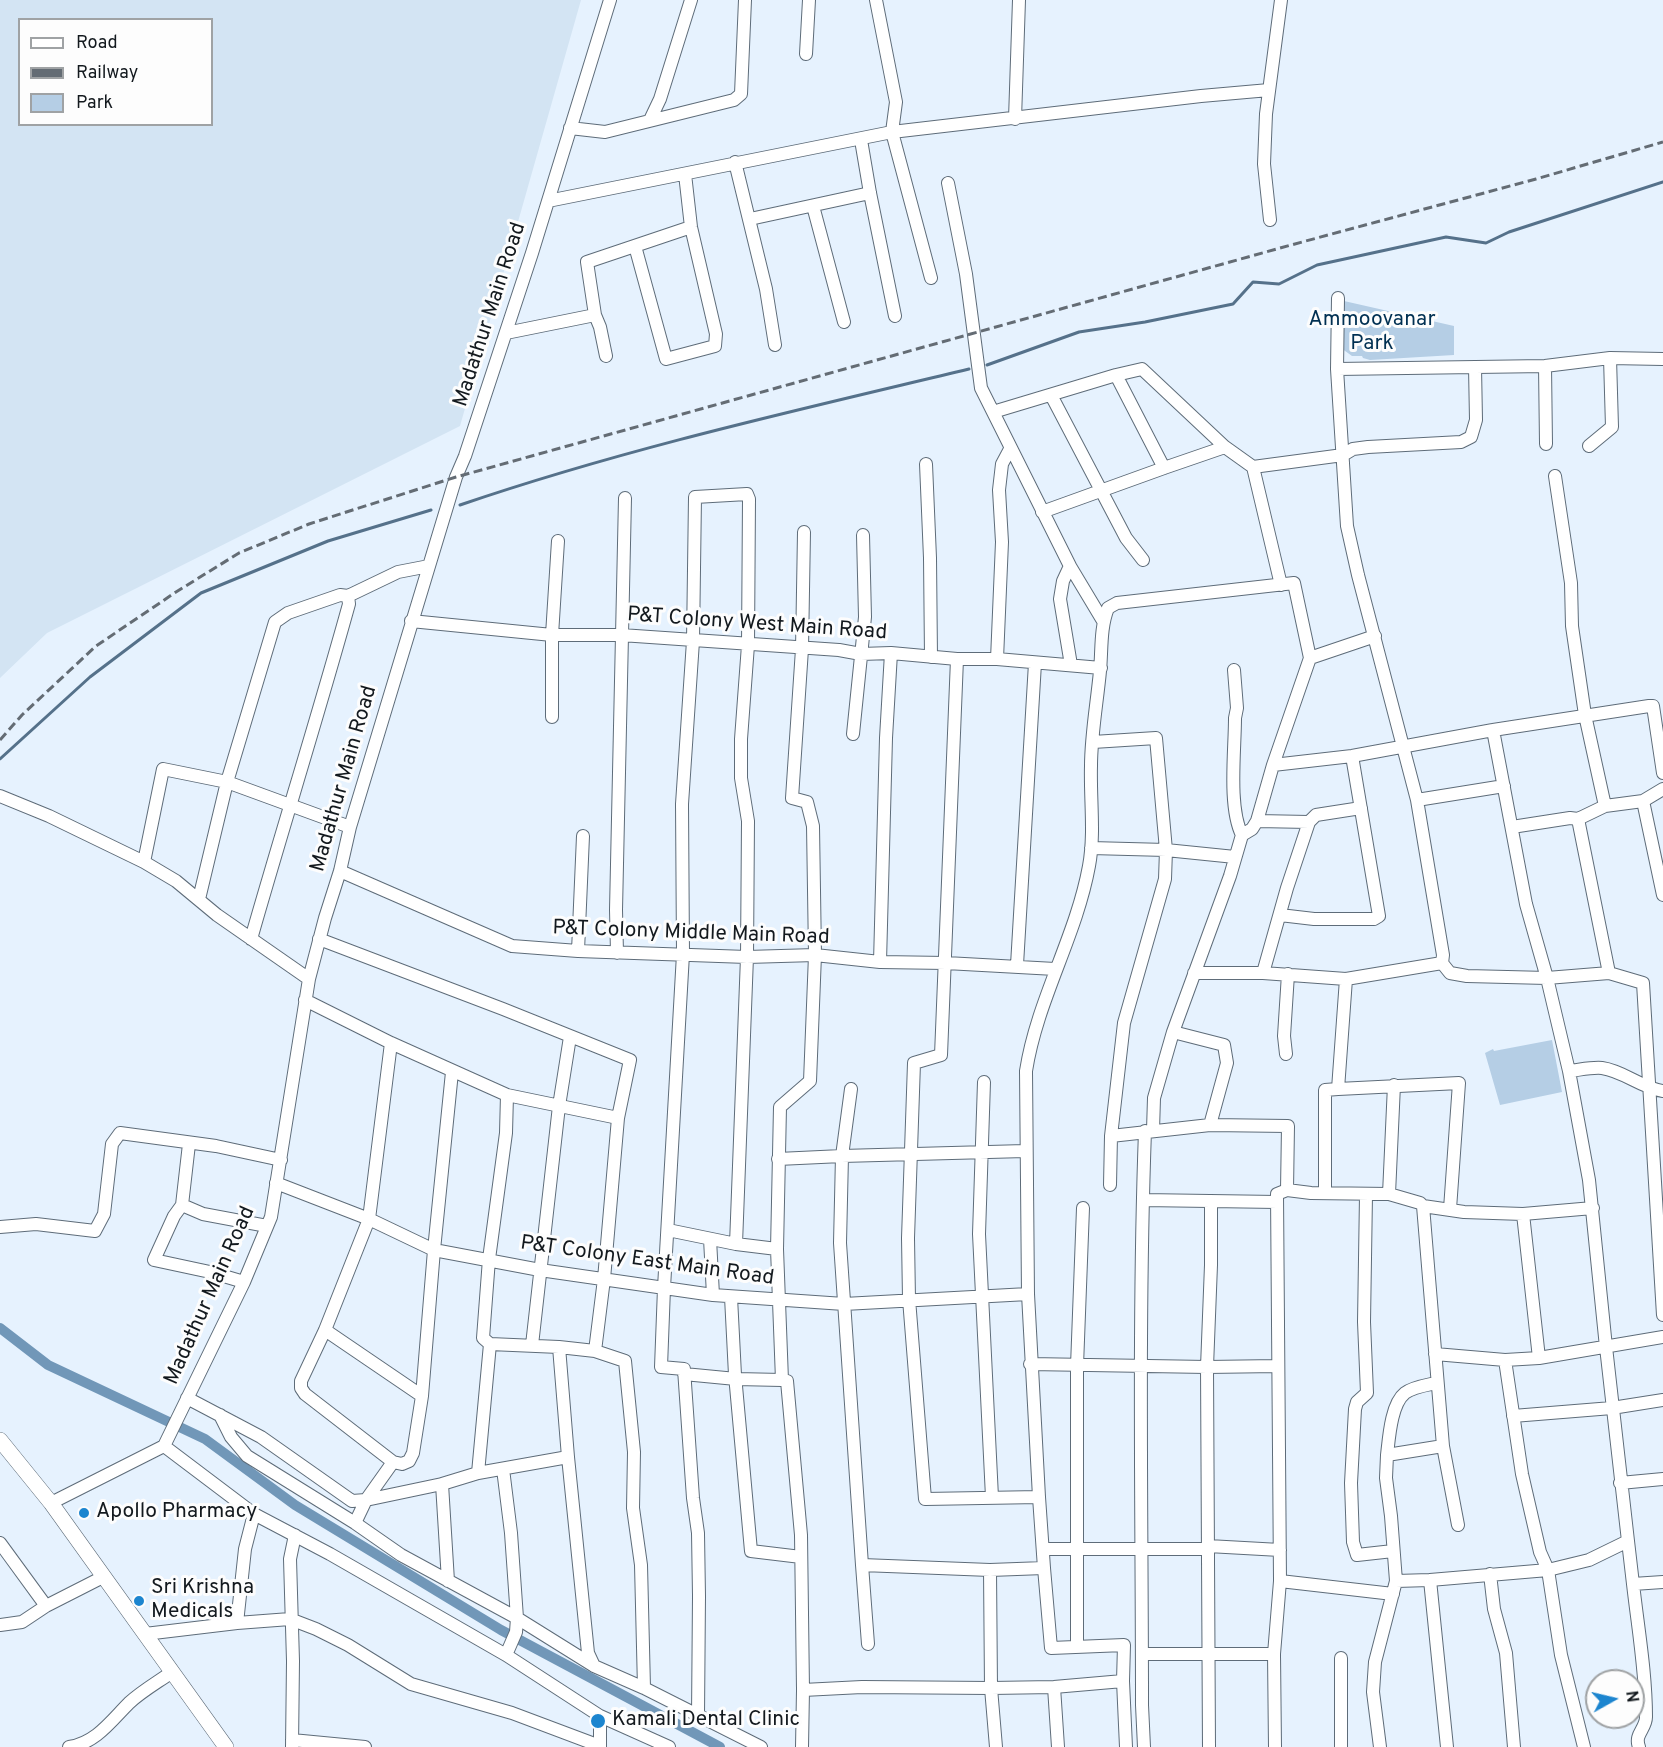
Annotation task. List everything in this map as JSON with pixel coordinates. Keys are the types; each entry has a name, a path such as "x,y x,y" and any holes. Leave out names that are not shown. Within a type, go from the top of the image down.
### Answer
{"main road":[{"path":"0,1440 51,1503 226,1747"}],"street":[{"name":"Madathur Main Road","path":"166,1441 244,1282 267,1226 281,1160 309,979 340,872 350,827 456,477 506,333 610,0"},
{"path":"650,120 660,99 691,0"},
{"path":"570,128 605,132 734,100 741,94 745,0"},
{"path":"806,54 809,0"},
{"path":"876,0 896,102 892,132 931,278"},
{"path":"1015,119 1019,0"},
{"path":"1270,220 1264,164 1269,90 1281,0"},
{"path":"548,201 892,132 1269,90"},
{"path":"861,140 895,316"},
{"path":"735,162 766,289 775,345"},
{"path":"635,246 666,359 715,346 716,334 691,227 685,174"},
{"path":"948,183 966,274 981,388 1070,566 1103,621"},
{"path":"750,219 870,193"},
{"path":"813,206 844,322"},
{"path":"606,356 595,315 587,262 691,227"},
{"path":"1338,298 1338,369 1347,526 1417,800 1443,955 1442,963 1450,974 1458,975 1548,978 1609,973 1643,983 1663,1315"},
{"path":"506,333 595,315"},
{"path":"1338,369 1545,366 1610,358 1663,359"},
{"path":"1589,446 1612,427 1610,358"},
{"path":"1545,366 1546,444"},
{"path":"1252,467 1343,455 1353,449 1368,447 1461,442 1471,437 1476,420 1474,367"},
{"path":"993,412 1142,369 1225,447 1252,467 1281,585"},
{"path":"1116,375 1164,468"},
{"path":"1051,395 1126,538 1143,560"},
{"path":"1042,512 1225,447"},
{"path":"997,659 1002,542 999,490 1002,464 1010,449"},
{"path":"926,464 931,657"},
{"path":"1555,476 1571,582 1572,626 1585,716 1605,806"},
{"path":"698,1716 698,1533 693,1498 684,1369 661,1367 683,954 682,804 693,641 695,497 747,494 749,499 748,645 741,739 741,778 748,821 747,957 736,1244"},
{"path":"617,953 625,498"},
{"path":"782,1380 777,1249 780,1107 810,1081 815,955 813,826 807,802 792,798 802,649 804,531"},
{"path":"853,734 865,617 863,535"},
{"path":"552,717 552,635 558,541"},
{"path":"199,899 227,782 275,622 288,613 340,595 348,596 398,572 429,566"},
{"path":"1070,566 1063,581 1060,599 1071,665"},
{"path":"1126,1747 1124,1645 1051,1648 1030,1364 1025,1151 1026,1071 1030,1042 1080,903 1091,848 1091,764 1101,668 1103,621 1108,608 1118,603 1294,583 1310,658 1273,765 1257,821 1252,829 1242,836 1234,856 1230,876 1173,1032 1154,1098 1149,1131 1143,1200 1142,1654 1144,1747"},
{"path":"251,939 317,710 326,688 348,604 348,596"},
{"name":"P&T Colony West Main Road","path":"411,621 552,635 621,635 839,650 861,654 891,653 957,659 997,659 1101,668"},
{"path":"1310,658 1375,636"},
{"path":"880,962 886,738 891,653"},
{"path":"957,659 941,1055 914,1063 908,1238 909,1299 926,1499 1039,1497"},
{"path":"1017,965 1035,663"},
{"path":"1234,670 1237,708 1234,803 1237,824 1242,836"},
{"path":"1273,765 1352,756 1494,730 1658,706 1663,773"},
{"path":"1494,730 1526,904 1548,978 1569,1071 1593,1208 1620,1483 1641,1648 1646,1721 1638,1734 1639,1747"},
{"path":"1093,742 1156,738 1166,850 1165,879 1124,1023 1111,1136 1110,1185"},
{"path":"1280,915 1314,919 1374,919 1379,916 1352,756"},
{"path":"144,862 164,768 227,782 350,827"},
{"path":"1417,800 1504,786"},
{"path":"1512,827 1570,818 1578,819 1605,806 1643,801 1663,789"},
{"path":"0,796 49,816 144,862 176,881 251,939 309,979"},
{"path":"1643,801 1663,895"},
{"path":"1263,973 1309,822 1316,815 1361,808"},
{"path":"1578,819 1609,973"},
{"path":"1257,821 1309,822"},
{"path":"578,951 584,836"},
{"path":"1091,848 1166,850 1234,856"},
{"name":"P&T Colony Middle Main Road","path":"340,872 512,946 617,953 747,957 815,955 880,962 1055,969"},
{"path":"319,939 630,1060 618,1118 604,1279 595,1352"},
{"path":"1194,973 1263,973 1346,979 1442,963"},
{"path":"1286,1054 1284,1036 1288,974"},
{"path":"1338,1089 1346,979"},
{"path":"305,1000 390,1043 507,1095 618,1118"},
{"path":"1173,1032 1224,1045 1227,1063 1210,1125"},
{"path":"532,1345 559,1106 570,1037"},
{"path":"390,1043 369,1219 325,1330 301,1381 301,1388 305,1394 393,1462 402,1464 409,1461 413,1453 422,1396 452,1072"},
{"path":"1569,1071 1600,1068 1615,1071 1650,1089 1663,1091"},
{"path":"984,1082 979,1234 992,1497"},
{"path":"1325,1193 1325,1090 1459,1083 1450,1209"},
{"path":"1389,1194 1394,1085"},
{"path":"851,1089 842,1156 840,1243 868,1644"},
{"path":"507,1095 506,1133 489,1259 483,1338 490,1344 559,1347 595,1352 625,1361 634,1452 633,1508 641,1564 644,1688"},
{"path":"1111,1136 1210,1125 1288,1126 1287,1190"},
{"path":"0,1227 36,1224 95,1231 104,1214 112,1144 120,1133 216,1146 281,1160"},
{"path":"189,1143 182,1205 174,1216 154,1260 244,1282"},
{"path":"778,1159 1025,1151"},
{"name":"P&T Colony East Main Road","path":"276,1184 369,1219 434,1250 540,1270 713,1295 780,1301 844,1304 1028,1294"},
{"path":"1275,1747 1274,1654 1280,1581 1277,1366 1278,1194 1287,1190 1366,1195 1389,1194 1420,1203 1423,1206 1464,1212 1524,1214 1593,1208"},
{"path":"1366,1195 1364,1322 1367,1394 1357,1402 1355,1409 1352,1484 1353,1542 1358,1555 1393,1551"},
{"path":"1143,1200 1277,1202"},
{"path":"1209,1747 1207,1367 1211,1201"},
{"path":"182,1205 203,1214 267,1226"},
{"path":"1423,1206 1436,1383 1443,1446 1458,1525"},
{"path":"1077,1646 1077,1366 1083,1208"},
{"path":"1524,1214 1539,1358"},
{"path":"668,1230 736,1244 777,1249"},
{"path":"710,1239 713,1295"},
{"path":"731,1297 751,1551 801,1557"},
{"path":"325,1330 422,1396"},
{"path":"1435,1354 1505,1360 1539,1358 1663,1337"},
{"path":"478,1473 490,1344"},
{"path":"559,1347 588,1653 594,1666"},
{"path":"1505,1360 1522,1474 1540,1552 1548,1570 1561,1655 1584,1747"},
{"path":"1030,1364 1142,1367 1277,1366"},
{"path":"684,1374 787,1381 801,1535 802,1747"},
{"path":"1380,1747 1373,1692 1374,1662 1395,1587 1386,1478 1390,1428 1398,1401 1406,1392 1436,1383"},
{"path":"186,1400 261,1437 352,1501 442,1484 478,1473 568,1457"},
{"path":"1513,1416 1612,1408 1663,1400"},
{"path":"220,1415 231,1437 247,1456 355,1523 401,1555 517,1618 594,1666 644,1688 758,1746"},
{"path":"51,1503 166,1441 254,1514 511,1643 600,1716 669,1747"},
{"path":"1387,1455 1443,1446"},
{"path":"355,1523 366,1500 393,1462"},
{"path":"503,1469 511,1533 517,1618 511,1643"},
{"path":"1620,1483 1663,1479"},
{"path":"442,1484 448,1581"},
{"path":"237,1623 245,1549 254,1514"},
{"path":"294,1535 290,1558 293,1661 292,1744 364,1747"},
{"path":"1280,1581 1395,1587 1430,1580 1548,1570 1589,1560 1628,1541"},
{"path":"0,1543 46,1606"},
{"path":"1043,1549 1280,1550"},
{"path":"862,1565 990,1570 1044,1568"},
{"path":"990,1570 992,1688 996,1747"},
{"path":"1490,1574 1494,1609 1506,1653 1514,1747"},
{"path":"0,1625 22,1622 46,1606 103,1577"},
{"path":"1430,1580 1447,1747"},
{"path":"1633,1584 1663,1582"},
{"path":"145,1634 290,1619 348,1645 411,1684 512,1713 600,1747 600,1716"},
{"path":"1142,1654 1274,1654"},
{"path":"1341,1658 1341,1747"},
{"path":"76,1746 106,1729 130,1702 172,1672"},
{"path":"803,1690 862,1687 1054,1687 1123,1681"},
{"path":"1054,1687 1058,1747"}],"shaded area":[{"path":"0,0 581,0 460,426 47,633 0,678"}],"green space":[{"name":"Ammoovanar Park","path":"1344,301 1454,326 1454,355 1370,360 1362,356 1352,356 1341,348"},
{"path":"1552,1040 1562,1092 1500,1105 1485,1053 1493,1049 1494,1051"}],"waterway":[{"path":"987,365 1079,332 1145,322 1233,304 1253,282 1279,284 1317,265 1446,237 1486,243 1509,232 1663,182"},
{"path":"460,505 523,484 649,448 969,369"},
{"path":"0,759 90,677 201,593 328,541 431,510"},
{"path":"0,1328 48,1365 205,1439 295,1505 501,1630 720,1747"}],"railway":[{"path":"0,740 22,715 96,646 239,553 309,524 456,477 1663,142"}],"place":[{"name":"Apollo Pharmacy","path":"84,1513"},
{"name":"Sri Krishna Medicals","path":"139,1601"},
{"name":"Kamali Dental Clinic","path":"598,1721"}]}
